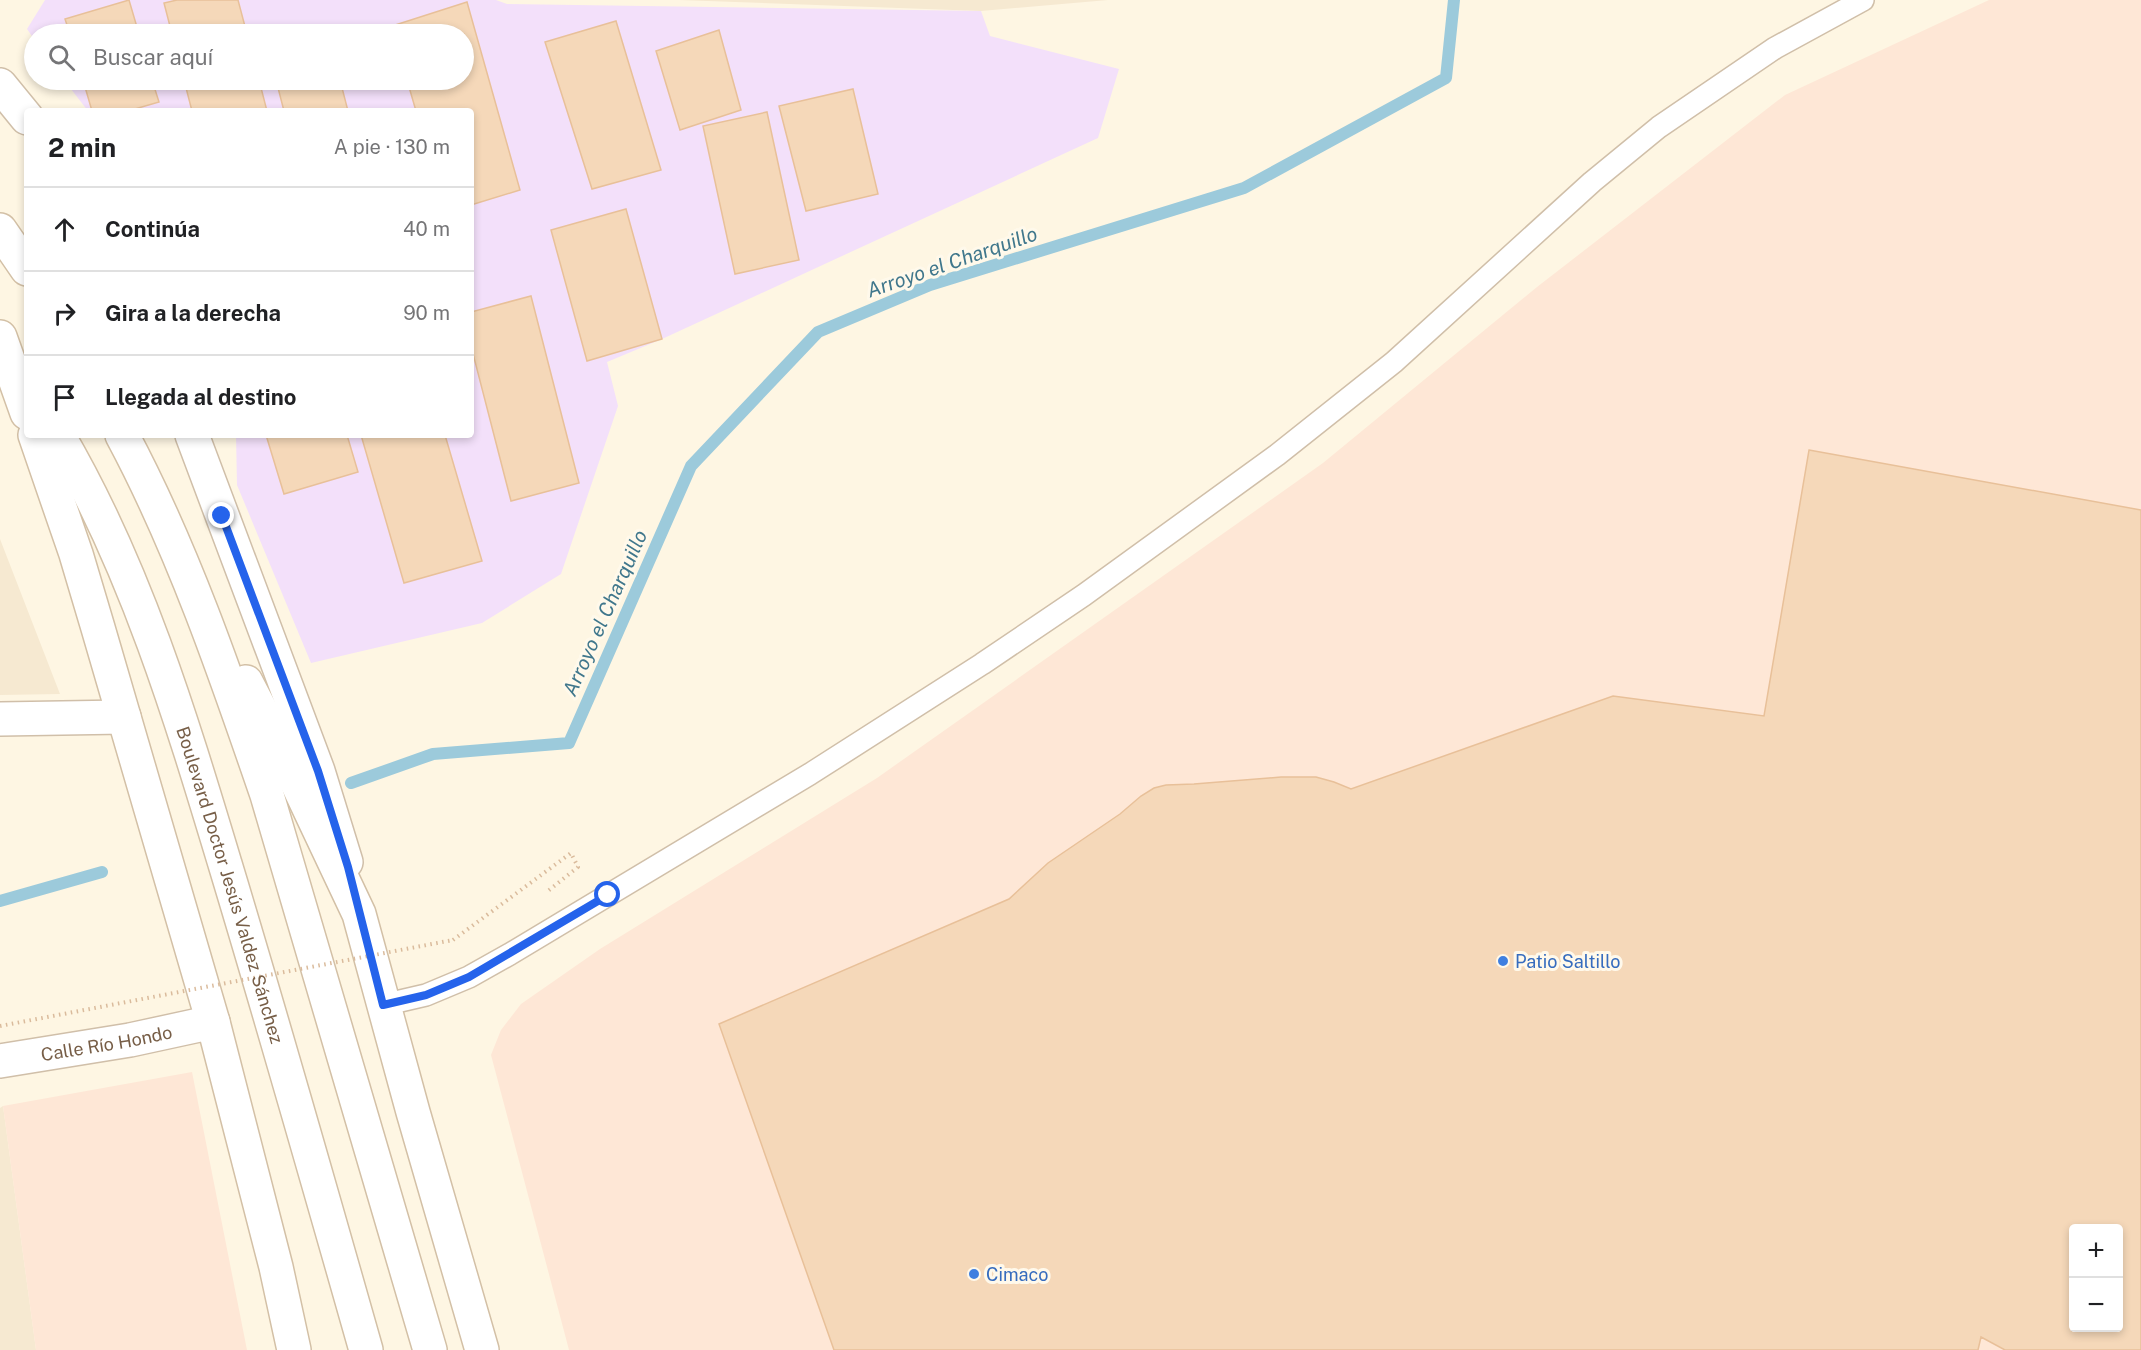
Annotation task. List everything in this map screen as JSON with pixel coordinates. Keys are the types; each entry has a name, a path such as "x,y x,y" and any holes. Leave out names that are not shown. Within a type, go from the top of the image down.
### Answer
{"street":[{"path":"0,85 24,114"},
{"path":"0,230 24,265"},
{"path":"0,337 24,377"},
{"path":"0,337 24,405"},
{"path":"36,438 76,554 210,1010 276,1268 294,1350"},
{"name":"Boulevard Doctor Jesús Valdez Sánchez","path":"60,438 115,546 152,641 188,744 300,1117 366,1350"},
{"path":"123,438 181,562 282,751 359,914"},
{"path":"193,438 318,771 348,867 383,1005 482,1350"},
{"path":"181,562 267,795 430,1350"},
{"path":"0,718 124,717"},
{"name":"Calle Río Hondo","path":"0,1061 130,1040 210,1010"}],"lane":[{"path":"383,1005 426,995 469,977 510,954 810,774 982,664 1084,595 1277,455 1394,362 1592,182 1659,127 1775,48 1863,0"}],"path":[{"path":"0,1026 453,940 572,853 579,867 543,896"}],"shaded area":[{"path":"45,0 496,0 507,4 981,11 990,36 1119,69 1098,138 662,339 607,362 618,406 561,574 482,623 311,663 237,485 236,438 474,438 474,108 86,108 72,90 474,90 474,24 30,24"},
{"path":"679,0 1108,0 981,11"},
{"path":"1989,0 2141,0 2141,1350 569,1350 491,1055 501,1030 521,1004 600,949 877,778 1323,463 1537,287 1785,95"},
{"path":"0,539 60,694 0,695"},
{"path":"192,1072 247,1350 36,1350 3,1106"},
{"path":"3,1106 36,1350 0,1350 0,1108"}],"building":[{"path":"129,0 136,24 67,24 65,19"},
{"path":"177,0 238,0 244,24 169,24 164,3"},
{"path":"467,2 473,24 398,24"},
{"path":"616,21 661,170 592,189 545,42"},
{"path":"474,27 520,190 474,204 474,108 415,108 410,90 474,90"},
{"path":"719,30 741,110 680,130 656,51"},
{"path":"853,89 878,194 806,211 779,106"},
{"path":"86,90 155,90 159,102 138,108 91,108"},
{"path":"187,90 262,90 266,108 191,108"},
{"path":"279,90 343,90 347,108 283,108"},
{"path":"767,112 799,260 735,274 703,126"},
{"path":"626,209 662,339 587,361 551,230"},
{"path":"531,296 579,483 511,501 474,358 474,311"},
{"path":"267,438 348,438 358,472 284,494"},
{"path":"362,438 446,438 482,561 404,583"},
{"name":"Patio Saltillo","path":"1809,450 2141,510 2141,1350 2005,1350 1981,1337 1978,1350 834,1350 719,1024 1009,899 1048,863 1154,788 1166,785 1281,777 1316,777 1351,789 1613,696 1764,716"}],"waterway":[{"name":"Arroyo el Charquillo","path":"351,783 433,754 569,743 691,466 818,332 930,285 1244,188 1446,78 1454,0"},
{"name":"Arroyo el Charquillo","path":"0,901 102,872"}],"place":[{"name":"Patio Saltillo","path":"1503,961"},
{"name":"Cimaco","path":"974,1274"}],"route":[{"path":"222,516 318,771 348,867 383,1005 426,995 469,977 608,895"}]}
